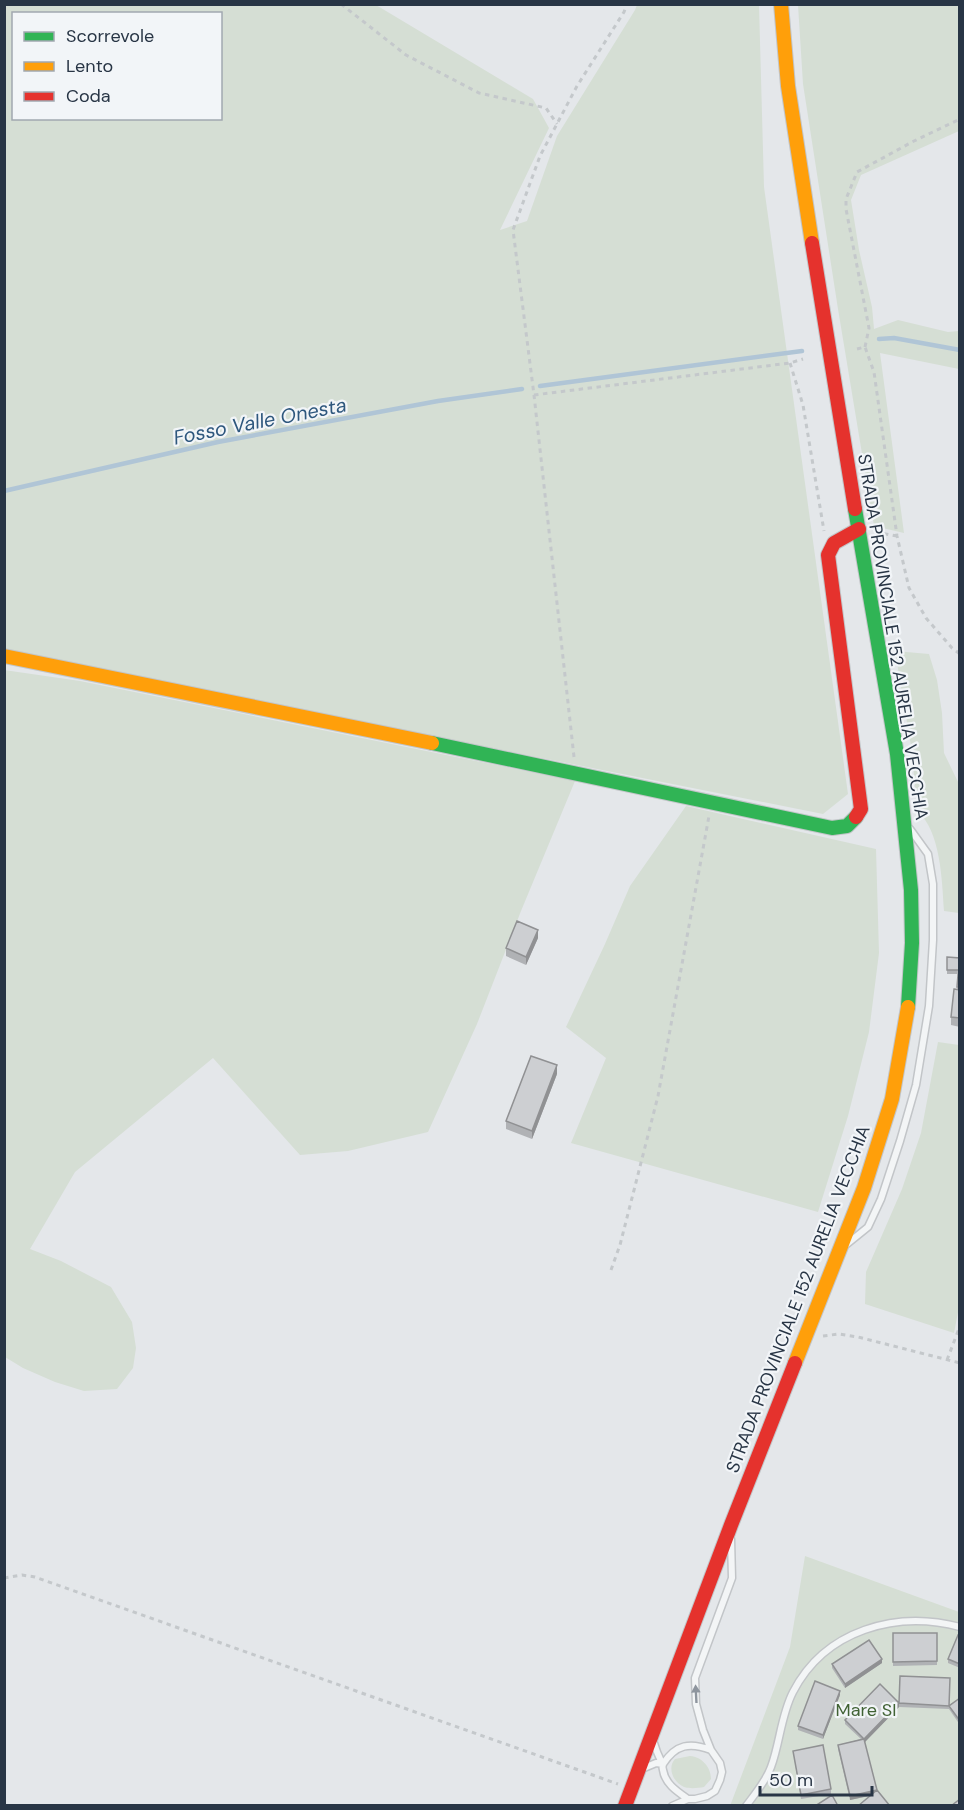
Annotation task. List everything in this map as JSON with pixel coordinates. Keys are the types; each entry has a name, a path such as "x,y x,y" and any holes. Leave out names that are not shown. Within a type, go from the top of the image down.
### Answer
{"main road":[{"name":"STRADA PROVINCIALE 152 AURELIA VECCHIA","path":"625,1806 731,1525 864,1188 892,1099 910,997 911,890 897,754 822,312 789,97 781,4"},
{"path":"4,656 832,828 843,828 854,823 861,809 828,555 834,543 859,529"}],"lane":[{"path":"840,1250 868,1227 881,1198 916,1085 929,1006 933,940 933,884 928,854 903,819"},
{"path":"653,1733 657,1755 663,1764 667,1781 688,1799 703,1802 715,1791 722,1772 720,1763 711,1750 703,1730 696,1704 695,1678 732,1578 731,1525"},
{"path":"746,1806 771,1767 792,1692 809,1667 829,1648 862,1631 885,1623 911,1620 960,1627"},
{"path":"663,1764 669,1755 682,1747 700,1746 711,1750"},
{"path":"640,1770 651,1764 663,1764"},
{"path":"672,1806 688,1799"}],"path":[{"path":"341,4 406,56 479,93 546,108 557,124"},
{"path":"570,772 574,759 534,395 513,230 540,156 577,86 627,4"},
{"path":"960,119 857,172 846,199 846,209 870,328 865,347 874,372 897,536 909,588 926,618 960,654"},
{"path":"857,349 865,347"},
{"path":"534,395 790,363 803,359"},
{"path":"790,363 803,405 824,532"},
{"path":"859,529 897,536"},
{"path":"611,1270 620,1245 658,1096 711,803"},
{"path":"947,1360 960,1326"},
{"path":"806,1337 839,1334 858,1336 960,1364"},
{"path":"4,1578 22,1575 35,1577 632,1789"}],"green space":[{"path":"4,5 376,5 533,99 549,128 500,230 527,221 557,136 637,5 759,5 764,187 848,794 823,814 5,651"},
{"path":"798,5 959,5 959,131 861,175 851,200 872,307 874,329 898,320 948,332 959,331 959,369 880,353 904,533 874,526 803,84"},
{"path":"895,651 929,654 937,680 942,713 944,753 959,784 959,913 944,911 936,844 925,820 917,811 912,752"},
{"path":"4,670 80,681 575,781 477,1024 428,1132 348,1151 300,1155 213,1058 75,1172 30,1249 61,1261 111,1287 132,1322 136,1348 133,1368 117,1389 84,1391 55,1382 5,1357"},
{"path":"686,806 876,849 879,953 869,1032 848,1116 818,1212 571,1143 606,1058 566,1027 630,886"},
{"path":"938,1042 959,1045 960,1302 954,1333 865,1304 866,1272 902,1189 921,1133"},
{"name":"Mare SI","path":"805,1556 959,1612 959,1805 730,1806 790,1647"},
{"path":"690,1756 702,1761 708,1767 711,1779 704,1787 684,1787 672,1774 671,1766 675,1759"}],"building":[{"path":"517,921 538,930 526,957 506,948"},
{"path":"947,957 960,958 960,970 947,970"},
{"path":"958,975 960,976 960,987 957,987"},
{"path":"954,989 960,990 960,1018 951,1017"},
{"path":"531,1056 557,1065 532,1131 506,1121"},
{"path":"893,1633 937,1633 937,1661 893,1662"},
{"path":"958,1635 960,1636 960,1664 948,1659"},
{"path":"869,1640 882,1659 845,1684 832,1664"},
{"path":"900,1676 950,1678 949,1706 899,1703"},
{"path":"815,1681 840,1691 823,1735 798,1726"},
{"path":"880,1684 899,1703 864,1739 845,1720"},
{"path":"960,1698 960,1721 949,1706"},
{"path":"864,1739 877,1790 850,1796 838,1745"},
{"path":"823,1745 831,1789 801,1795 793,1751"},
{"path":"877,1790 890,1806 858,1806"},
{"path":"832,1795 838,1806 815,1806"},
{"path":"960,1799 960,1806 951,1806"}],"waterway":[{"name":"Fosso Valle Onesta","path":"879,339 894,338 960,350"},
{"name":"Fosso Valle Onesta","path":"540,386 802,351"},
{"name":"Fosso Valle Onesta","path":"4,491 218,442 438,401 522,389"}],"traffic: fast":[{"path":"855,509 897,754 911,890 912,943 908,1007"},
{"path":"432,743 832,828 847,826 856,817"}],"traffic: slow":[{"path":"781,4 788,86 812,243"},
{"path":"4,656 432,743"},
{"path":"795,1363 864,1188 892,1099 908,1007"}],"traffic: jam":[{"path":"812,243 855,509"},
{"path":"856,817 861,809 828,555 834,543 859,529"},
{"path":"625,1806 795,1363"}]}
